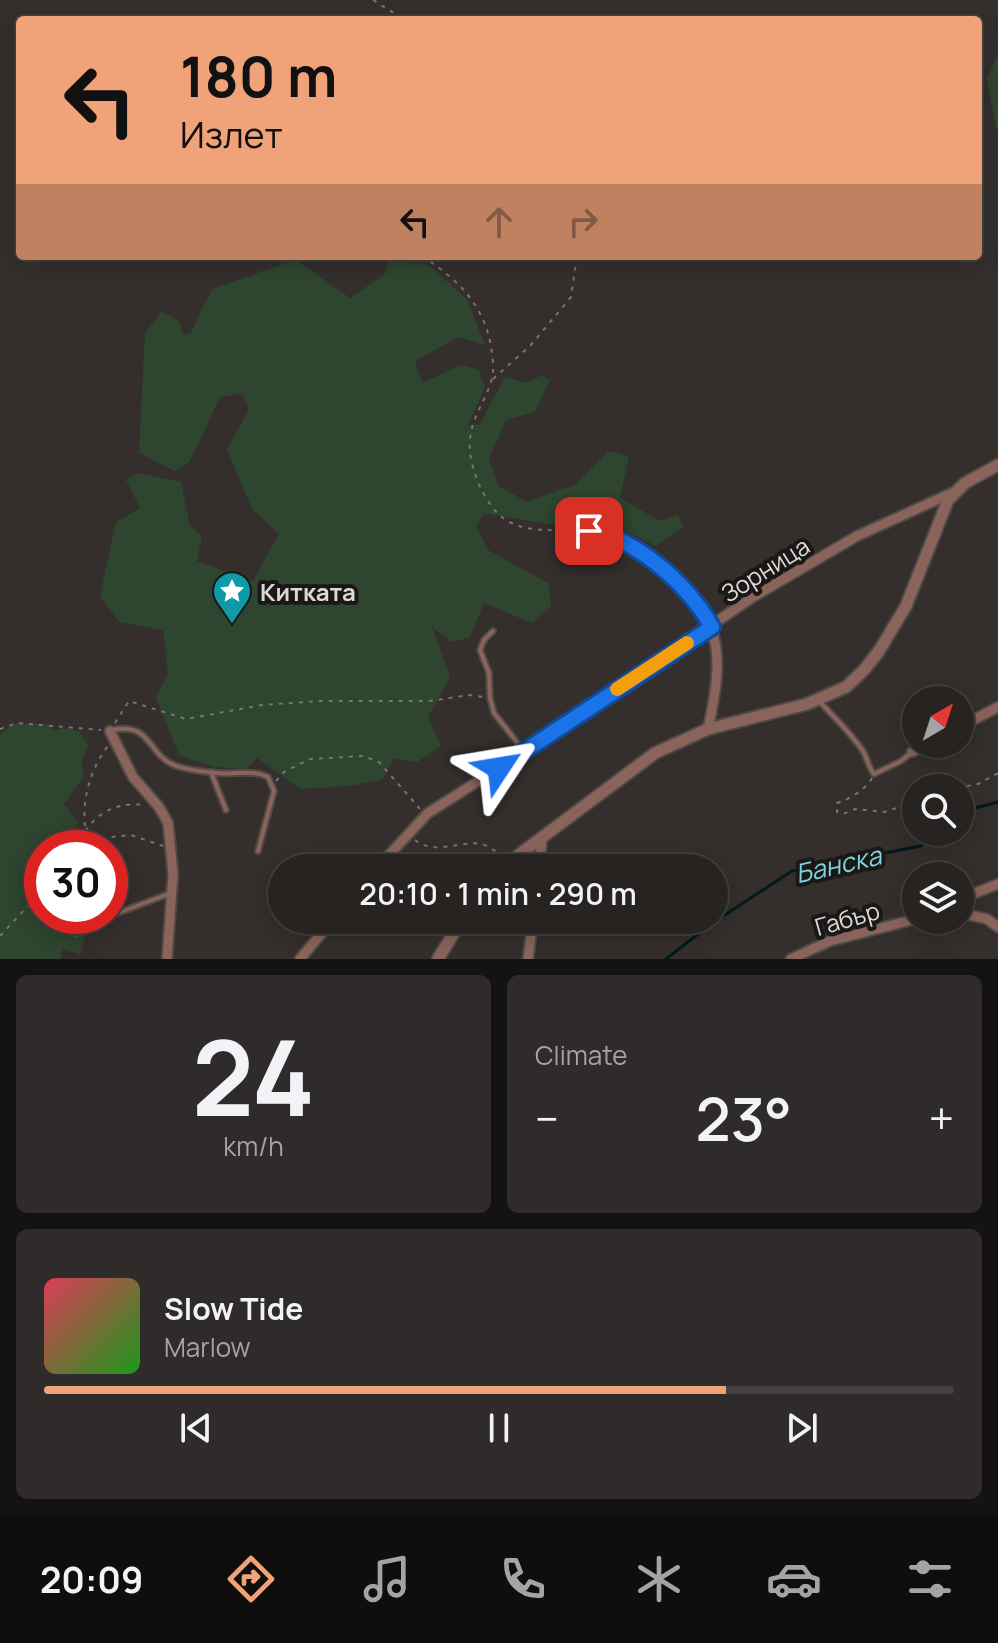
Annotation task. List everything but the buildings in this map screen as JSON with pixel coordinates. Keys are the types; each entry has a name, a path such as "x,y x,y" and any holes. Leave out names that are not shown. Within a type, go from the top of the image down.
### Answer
{"street":[{"path":"520,854 655,753 708,729 819,700 846,687 879,651 906,606 942,511 954,491 998,465"},
{"name":"Зорница","path":"390,854 428,813 753,597 857,536 954,491"},
{"path":"589,531 607,534 656,565 688,592 712,627 719,664 708,729"},
{"path":"974,720 998,707"},
{"path":"112,735 133,777 159,807 168,823 172,851 167,959"},
{"path":"540,854 542,839"},
{"path":"974,893 998,884"},
{"path":"974,917 994,922"},
{"name":"Габър","path":"791,959 830,941 902,923"},
{"path":"300,959 321,934"},
{"path":"438,959 453,934"},
{"path":"528,959 531,934"}],"lane":[{"path":"493,631 480,650 489,673 490,698 494,713 524,752"},
{"path":"819,700 854,739 874,774 905,758"},
{"path":"112,735 126,727 140,732 170,763 211,772 259,772 268,777 274,791 258,851"},
{"path":"211,772 226,810"},
{"path":"128,909 171,893"}],"path":[{"path":"373,0 399,16"},
{"path":"427,260 464,287 479,310 493,365 491,382"},
{"path":"576,260 571,297 531,345 491,382 479,407 468,449 486,499 497,516 523,528 589,531"},
{"path":"85,827 84,814 93,771 129,701 186,719 262,705 321,701 430,701 469,695 490,698"},
{"path":"0,729 17,723 112,735"},
{"path":"272,784 284,772 310,759 363,756 379,762 419,808 428,813"},
{"path":"974,785 998,773"},
{"path":"874,774 868,784 837,803 837,812 843,814 855,809 884,812 902,806"},
{"path":"84,830 98,816 126,803 159,807"},
{"path":"128,835 172,851"},
{"path":"408,835 424,846 447,848 482,844 494,854"},
{"path":"0,936 24,910"}],"green space":[{"path":"998,53 998,128 996,129 987,79"},
{"path":"296,260 350,298 385,274 390,260 429,265 467,299 485,345 458,337 415,361 422,383 461,365 479,370 485,387 468,426 480,424 505,377 526,383 542,375 550,380 535,412 506,420 489,459 499,486 527,502 576,484 609,451 629,456 620,498 660,521 678,515 683,527 656,546 600,518 548,524 484,513 476,526 488,550 548,583 551,606 532,623 484,603 470,637 452,642 432,627 450,677 428,717 441,746 417,762 394,758 382,780 350,786 301,789 257,758 246,769 214,767 179,755 156,697 168,674 163,630 119,622 100,596 116,522 140,508 126,480 137,473 181,482 190,526 202,536 197,561 253,581 279,534 252,509 227,450 249,409 242,393 220,397 190,461 175,471 139,453 145,333 162,311 180,322 183,335 190,334 212,289"},
{"path":"12,724 48,724 54,731 65,728 80,732 88,745 82,762 83,777 64,804 78,823 73,830 24,830 24,934 85,934 80,954 62,949 60,959 0,959 0,735"}],"waterway":[{"name":"Банска","path":"974,808 998,802"},
{"name":"Банска","path":"666,959 711,924 792,871 921,846"}],"slow traffic":[{"path":"617,689 687,643"}],"place":[{"name":"Китката","path":"232,625"}],"route":[{"path":"499,768 712,627 688,592 656,565 625,543 607,534 589,531"}]}
